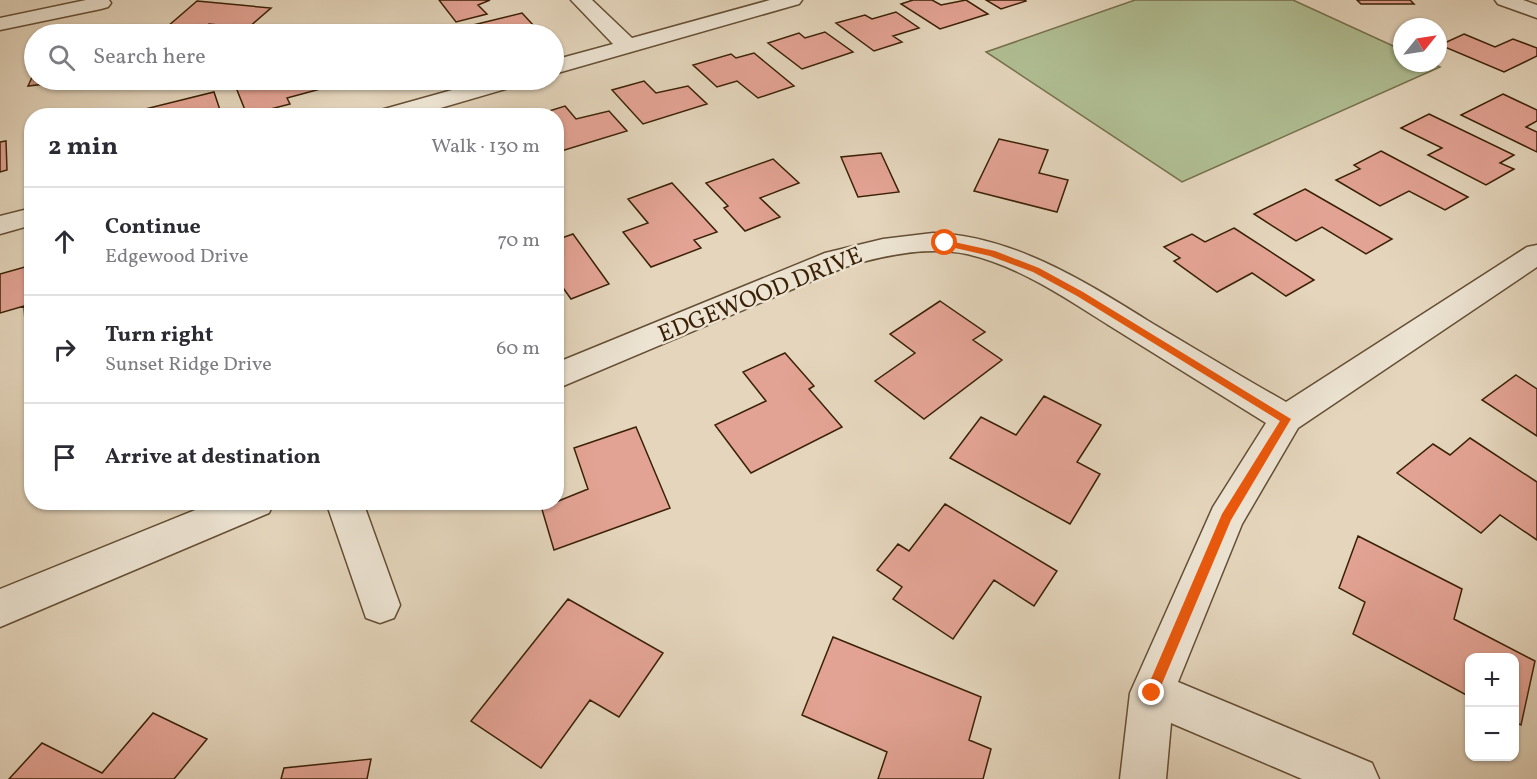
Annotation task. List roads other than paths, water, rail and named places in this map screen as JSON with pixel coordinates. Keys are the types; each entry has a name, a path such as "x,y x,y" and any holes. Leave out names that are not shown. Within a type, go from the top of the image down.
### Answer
{"street":[{"path":"581,0 628,46"},
{"path":"564,64 792,0"},
{"path":"1506,0 1537,12"},
{"path":"0,24 101,3"},
{"path":"413,108 476,90"},
{"path":"0,225 24,218"},
{"name":"EDGEWOOD DRIVE","path":"564,374 835,260 876,249 945,243 992,253 1036,270 1080,294 1286,419"},
{"path":"1143,779 1152,693 1226,518 1286,419 1537,254"},
{"path":"0,608 237,510"},
{"path":"347,510 380,605"},
{"path":"1152,693 1356,779"}]}
